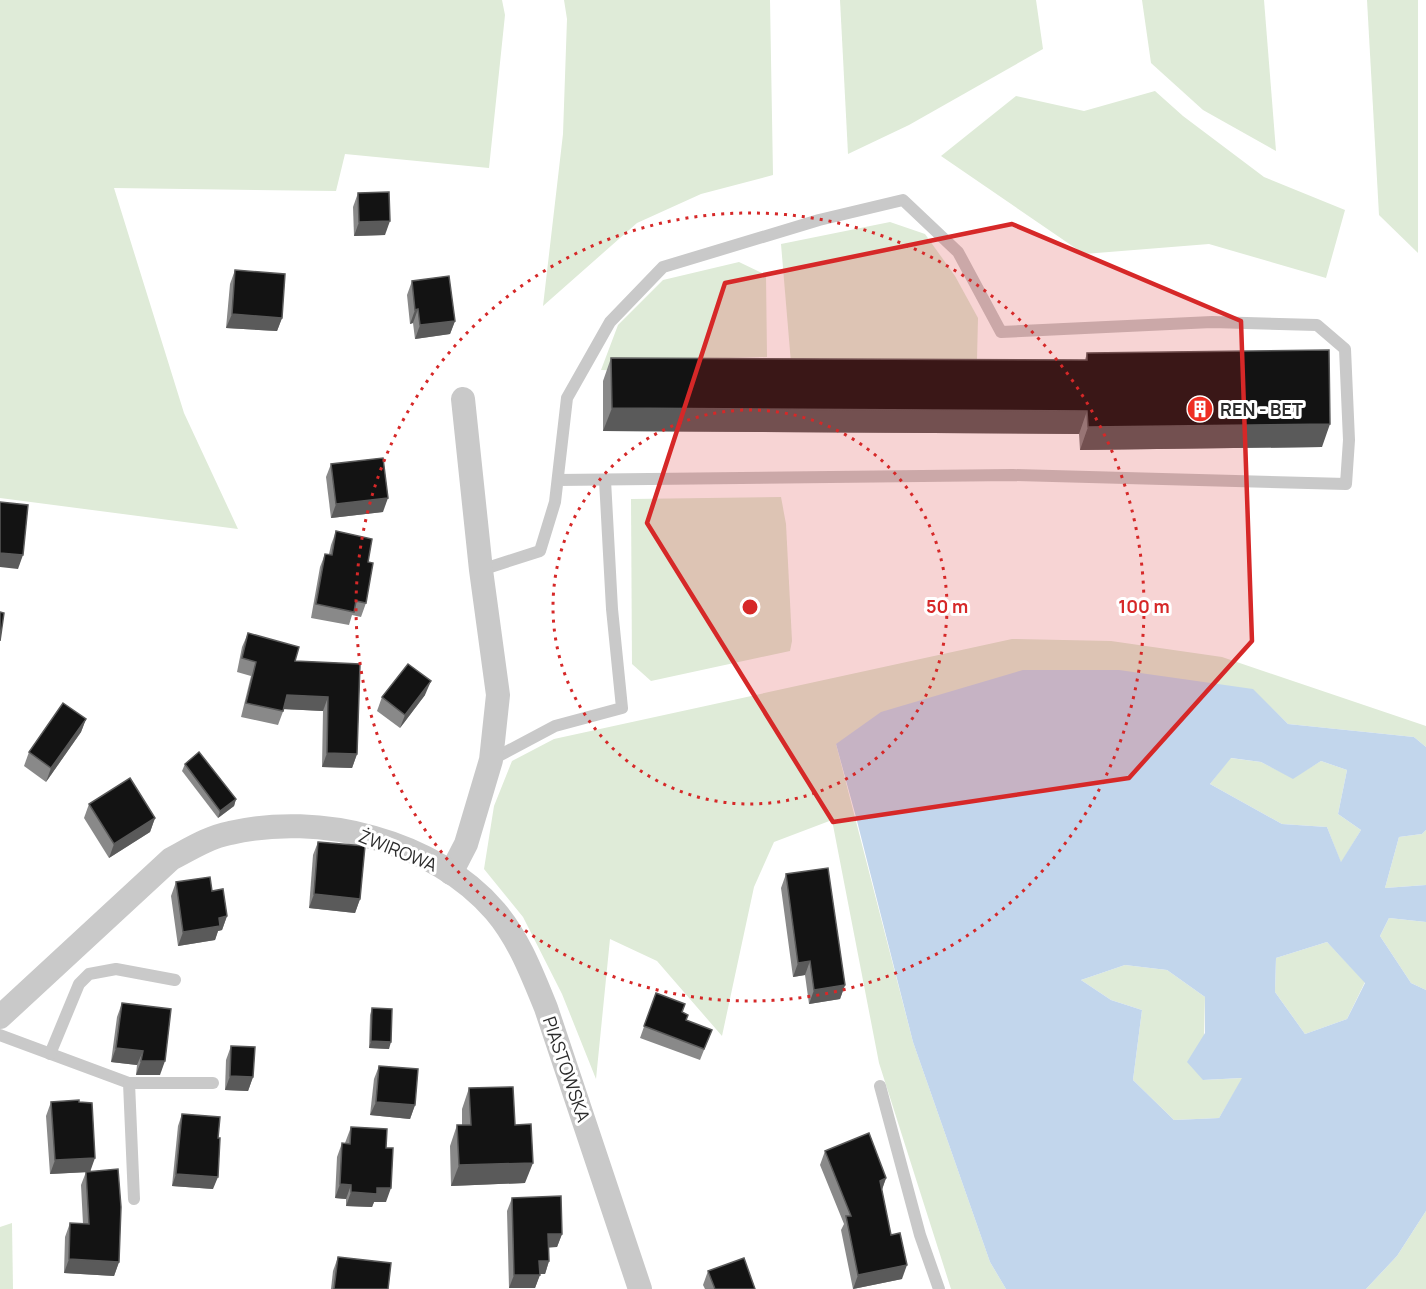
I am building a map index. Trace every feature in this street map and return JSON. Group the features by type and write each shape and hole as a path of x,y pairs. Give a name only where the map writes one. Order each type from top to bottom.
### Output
{"street":[{"name":"ŻWIROWA","path":"0,1017 171,859 200,843 228,833 260,827 292,826 354,832 387,842 451,873 466,844 491,760 498,695 481,570 463,399"},
{"name":"PIASTOWSKA","path":"451,873 494,910 510,931 529,967 546,1008 640,1289"}],"lane":[{"path":"481,570 540,551 555,502 567,398 609,322 663,267 819,220 903,200 958,252 1001,332 1212,322 1317,325 1345,350 1349,440 1346,484 1012,476 558,480"},
{"path":"491,760 555,726 622,708 612,609 605,480"},
{"path":"50,1054 79,984 89,974 116,969 175,980"},
{"path":"0,1035 129,1083 213,1083"},
{"path":"129,1083 134,1199"},
{"path":"880,1086 920,1235 939,1289"}],"highlighted area":[{"path":"1012,224 1241,321 1252,641 1129,778 833,822 647,523 725,283"}],"green space":[{"path":"0,0 502,0 505,15 489,168 345,154 336,191 114,188 184,413 238,529 0,498"},
{"path":"564,0 770,0 773,175 701,194 637,223 543,306 563,134 567,19"},
{"path":"840,0 1036,0 1043,49 909,125 848,154"},
{"path":"1142,0 1264,0 1276,151 1203,110 1151,63"},
{"path":"1367,0 1418,0 1418,253 1379,215"},
{"path":"1155,91 1183,116 1264,177 1345,210 1326,278 1209,244 1084,254 941,156 1016,96 1084,111"},
{"path":"890,222 925,234 955,276 978,318 977,359 791,363 781,244"},
{"path":"739,262 766,275 767,357 729,358 726,370 703,373 601,370 618,325 663,280"},
{"path":"781,497 786,524 792,641 790,651 651,681 632,664 631,499"},
{"path":"1012,639 1111,641 1222,657 1426,726 1426,747 1414,737 1288,724 1252,689 836,744 913,1042 990,1262 1006,1289 951,1289 879,1063 832,820 774,842 754,887 722,1036 657,961 610,939 596,1079 562,994 523,917 484,869 494,806 512,761 554,739"},
{"path":"1230,758 1261,762 1293,778 1321,761 1347,770 1338,814 1361,830 1341,863 1327,827 1282,824 1210,784"},
{"path":"1426,830 1426,885 1385,888 1399,837 1422,834"},
{"path":"1389,918 1426,922 1426,990 1411,983 1380,936"},
{"path":"1327,942 1365,982 1347,1019 1305,1034 1275,992 1276,958"},
{"path":"1125,965 1167,970 1205,997 1203,1080 1243,1078 1219,1118 1174,1120 1133,1080 1142,1010 1111,1000 1081,980"},
{"path":"1426,1211 1426,1289 1366,1289 1397,1256"},
{"path":"12,1223 13,1289 0,1289 0,1227"}],"water":[{"path":"1023,670 1119,670 1253,689 1288,724 1414,737 1426,747 1426,830 1422,834 1399,837 1385,888 1426,885 1426,922 1389,918 1380,936 1411,983 1426,990 1426,1211 1397,1256 1366,1289 1006,1289 990,1262 913,1042 836,744 881,712","holes":["1231,758 1261,762 1293,779 1321,761 1347,770 1338,814 1361,830 1341,862 1327,827 1282,824 1210,784","1327,942 1365,983 1347,1019 1305,1034 1275,992 1276,958","1125,965 1167,970 1205,997 1205,1033 1187,1062 1203,1080 1242,1078 1219,1118 1174,1120 1133,1080 1142,1010 1111,1000 1081,980"]}],"building":[{"path":"389,192 390,221 359,222 358,193"},
{"path":"235,270 285,274 282,318 232,314"},
{"path":"449,276 455,321 420,325 418,309 415,310 412,281"},
{"path":"1329,350 1330,424 1088,427 1087,411 612,408 611,358 1087,360 1087,353"},
{"path":"383,458 388,498 336,504 331,464"},
{"path":"0,502 28,505 23,555 0,553"},
{"path":"336,531 372,539 368,562 373,563 366,603 356,601 354,612 316,604 325,554 332,555"},
{"path":"0,612 4,613 0,641"},
{"path":"248,633 299,647 295,661 360,664 357,754 327,753 328,697 287,695 283,711 246,703 256,662 242,658"},
{"path":"408,664 431,681 405,715 382,697"},
{"path":"63,703 86,719 51,768 29,752"},
{"path":"199,752 236,799 220,811 185,764"},
{"path":"130,778 155,818 114,844 89,804"},
{"path":"318,842 365,846 360,899 314,894"},
{"path":"828,868 845,985 814,990 810,961 798,963 786,874"},
{"path":"210,877 212,891 223,889 227,916 219,918 220,926 183,932 176,882"},
{"path":"656,993 685,1004 682,1012 688,1015 686,1020 712,1030 704,1049 644,1026"},
{"path":"122,1003 171,1009 165,1061 141,1061 143,1051 116,1048"},
{"path":"372,1008 392,1009 391,1042 371,1041"},
{"path":"231,1046 255,1047 253,1077 230,1076"},
{"path":"379,1066 418,1069 415,1105 376,1102"},
{"path":"513,1087 515,1125 531,1124 533,1163 459,1165 457,1125 471,1125 469,1088"},
{"path":"79,1100 79,1102 92,1103 95,1158 55,1160 51,1102"},
{"path":"182,1114 220,1117 218,1177 176,1174"},
{"path":"351,1127 387,1129 386,1148 393,1148 391,1188 377,1188 377,1194 351,1192 351,1185 340,1184 342,1143 350,1144"},
{"path":"869,1133 886,1178 880,1181 891,1235 900,1233 907,1265 858,1275 846,1216 851,1216 825,1151"},
{"path":"118,1169 121,1207 119,1262 69,1259 70,1223 89,1224 86,1172"},
{"path":"561,1196 562,1234 548,1234 549,1261 539,1261 540,1275 514,1275 512,1198"},
{"path":"338,1257 391,1263 388,1289 334,1289"},
{"path":"744,1258 755,1289 715,1289 708,1271"}],"place":[{"name":"REN - BET","path":"1200,409"}]}
